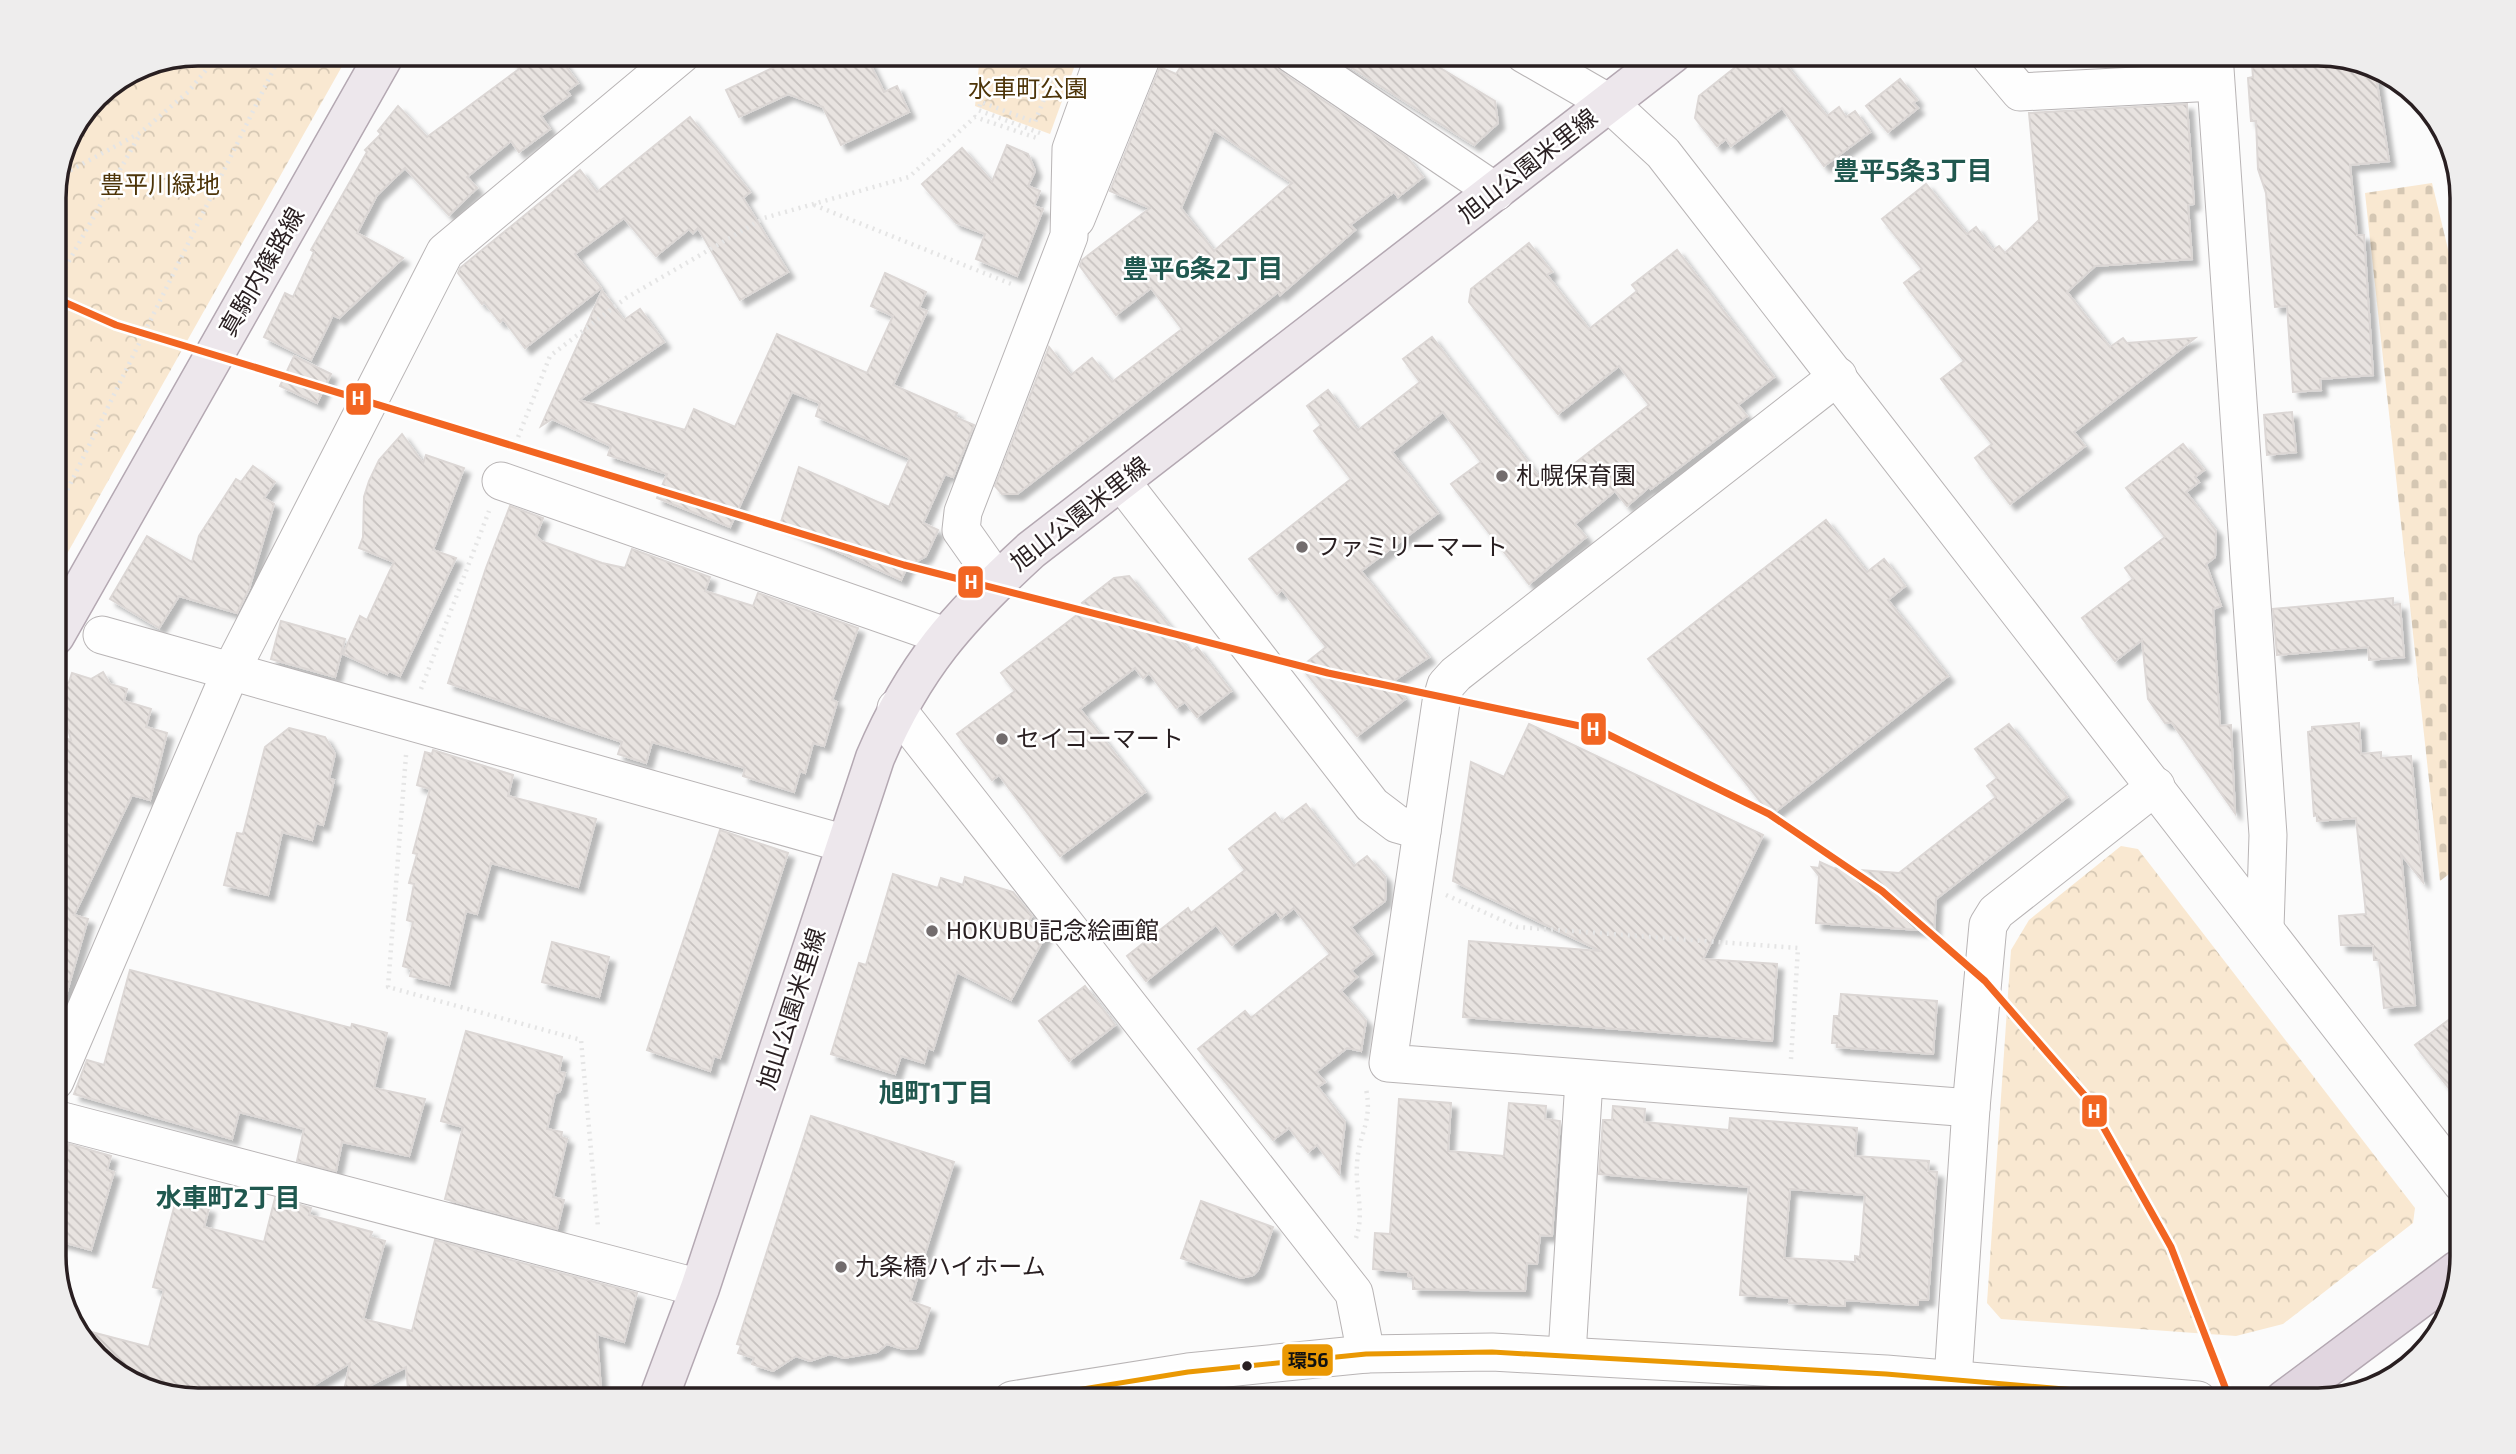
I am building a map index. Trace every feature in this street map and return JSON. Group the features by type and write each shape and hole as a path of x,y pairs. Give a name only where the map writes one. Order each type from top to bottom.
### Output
{"highway":[{"path":"2300,1388 2447,1278"}],"main road":[{"name":"旭山公園米里線","path":"662,1388 700,1288 846,844 896,708 945,636 997,581 1031,550 1656,66"},
{"name":"真駒内篠路線","path":"67,615 378,67"}],"street":[{"path":"1311,66 1496,191"},
{"path":"1545,66 1609,103 1663,153 2450,1168"},
{"path":"1998,66 2020,92 2215,68 2268,835 2265,928"},
{"path":"67,1053 230,671 445,251 667,67"},
{"path":"1069,236 1056,141 1098,67"},
{"path":"997,581 961,530 963,512 1069,236 1138,67"},
{"path":"1838,376 1456,674 1447,685 1441,702 1388,1063 1971,1108"},
{"path":"501,481 945,636"},
{"path":"1121,481 1372,805 1397,824 1422,831"},
{"path":"102,635 846,844"},
{"path":"896,708 1330,1262 1357,1300 1366,1354"},
{"path":"1953,1379 1971,1108 1987,925 1996,912 2156,786"},
{"path":"1567,1354 1584,1080"},
{"path":"67,1122 700,1288"},
{"path":"1087,1388 1188,1372 1366,1354 1567,1354 2058,1388"}],"path":[{"path":"70,171 140,133 188,92 208,67"},
{"path":"67,491 277,67"},
{"path":"1056,141 978,110 981,102 1035,122 1051,80 1057,83"},
{"path":"601,1262 582,1040 388,987 408,721 550,356 626,298 764,218 909,177 975,117 1056,141"},
{"path":"67,264 140,133"},
{"path":"813,205 1046,297"},
{"path":"1445,894 1517,927 1798,948 1790,1073"},
{"path":"1330,1262 1352,1244 1361,1217 1356,1168 1359,1146 1370,1109 1366,1085"}],"green space":[{"name":"豊平川緑地","path":"190,67 342,67 67,554 67,190 71,164 80,140 94,118 118,94 133,84 164,71"},
{"name":"水車町公園","path":"979,67 1074,67 1050,134 975,106"},
{"path":"2432,183 2449,254 2450,874 2440,881 2365,193"},
{"path":"2121,846 2138,849 2415,1208 2413,1223 2283,1324 2236,1336 2001,1319 1987,1303 2011,950 2029,920"}],"building":[{"path":"1278,66 1280,71 1407,157 1423,177 1398,197 1394,192 1350,225 1355,230 1280,295 1278,292 1017,494 1002,494 995,486 1049,347 1071,375 1092,358 1112,382 1182,329 1151,288 1116,315 1080,266 1082,260 1150,208 1110,191 1160,67 1176,74 1181,67","holes":["1214,130 1292,183 1214,251 1181,208"]},
{"path":"1350,66 1438,66 1495,101 1498,123 1474,145"},
{"path":"1737,66 1787,66 1827,116 1839,107 1846,117 1855,111 1870,132 1824,166 1782,108 1731,146 1726,139 1717,146 1695,118 1699,96"},
{"path":"2252,66 2317,66 2352,71 2377,81 2389,161 2350,165 2357,235 2364,235 2373,375 2320,379 2321,390 2293,392 2287,306 2275,307 2266,193 2258,169 2256,121 2251,121 2248,78 2253,77"},
{"path":"517,67 566,67 578,83 567,91 570,95 541,116 550,129 519,152 511,141 467,177 477,188 449,215 405,168 377,195 357,233 403,258 339,318 333,315 311,360 264,337 285,293 293,297 314,252 311,250 367,152 365,150 381,134 378,131 398,106 427,137 519,69"},
{"path":"775,67 871,67 884,92 897,86 909,112 841,145 823,107 788,94 739,117 726,90"},
{"path":"1900,79 1917,100 1913,103 1918,108 1888,132 1866,106"},
{"path":"2187,104 2194,204 2188,205 2192,259 2095,266 2067,292 2110,347 2123,338 2127,343 2195,338 2074,432 2085,446 2010,504 1975,458 1992,444 1941,379 1964,361 1904,283 1922,269 1882,219 1926,184 1967,234 1976,227 1993,250 1999,246 2005,253 2039,220 2029,113"},
{"path":"690,117 750,192 743,198 788,272 740,300 698,228 693,233 689,229 656,256 624,218 575,254 601,288 525,348 503,319 500,322 484,302 482,304 458,273 460,268 580,170 597,192"},
{"path":"1007,145 1028,154 1035,171 1028,186 1040,191 1034,206 1043,209 1017,276 976,259 985,234 956,223 922,184 962,148 992,182"},
{"path":"1529,243 1552,272 1547,275 1589,329 1637,291 1632,285 1677,250 1774,377 1738,405 1747,416 1651,489 1649,487 1627,506 1615,491 1575,524 1586,537 1529,584 1451,484 1481,462 1443,412 1392,452 1438,513 1361,571 1429,657 1392,682 1405,699 1357,736 1301,667 1326,647 1282,590 1277,594 1249,559 1351,479 1314,431 1321,425 1307,406 1328,390 1358,430 1420,382 1403,359 1432,337 1546,486 1649,405 1619,366 1558,414 1469,302 1471,289"},
{"path":"885,273 926,292 919,308 927,311 893,385 957,413 955,417 974,425 953,477 945,474 923,523 938,530 926,556 907,567 901,580 780,525 799,467 889,507 910,458 816,416 820,403 792,392 730,527 657,498 667,474 608,455 611,446 552,419 541,426 602,291 624,320 640,309 664,342 579,400 685,430 694,409 735,427 777,334 867,373 893,316 871,306"},
{"path":"294,356 331,374 317,403 280,386"},
{"path":"2292,412 2296,452 2267,455 2264,415"},
{"path":"402,434 423,463 426,455 464,468 433,550 456,558 400,676 389,671 387,674 343,654 360,616 367,620 394,562 359,548 363,537 364,497 369,481 379,460"},
{"path":"2183,444 2204,470 2195,477 2199,482 2186,492 2216,531 2215,557 2206,564 2221,606 2213,609 2220,726 2231,725 2235,813 2172,723 2165,723 2148,699 2142,640 2115,661 2082,618 2133,579 2125,568 2165,537 2126,488"},
{"path":"253,466 275,482 264,498 274,504 249,589 237,613 179,596 159,628 110,599 147,536 192,562 199,536 236,479 241,482"},
{"path":"510,506 543,518 536,536 541,541 602,563 625,568 632,549 710,577 705,591 753,606 758,593 858,628 832,700 837,702 824,746 813,743 805,773 800,771 794,792 743,776 745,768 652,742 646,763 618,754 622,742 448,683 486,568"},
{"path":"1826,520 1867,572 1884,559 1905,586 1888,600 1948,676 1771,815 1648,659"},
{"path":"1129,576 1190,652 1197,647 1231,691 1197,717 1185,702 1176,708 1149,673 1143,678 1135,668 1080,709 1145,792 1060,856 999,775 992,780 957,734 1015,691 1001,673 1086,608 1082,603 1114,578"},
{"path":"2393,598 2393,605 2400,604 2404,657 2369,660 2368,647 2277,655 2273,609"},
{"path":"281,621 345,639 335,677 271,659"},
{"path":"103,672 110,684 127,689 124,701 151,709 146,727 167,733 150,800 132,795 74,915 88,919 67,992 67,739 71,740 67,726 67,684 72,673 91,679"},
{"path":"2359,723 2361,754 2381,752 2381,758 2411,756 2423,882 2401,854 2415,1005 2384,1008 2379,960 2374,960 2373,946 2341,945 2339,916 2366,914 2356,818 2317,821 2317,815 2314,816 2308,732 2312,731 2312,727"},
{"path":"1529,724 1763,835 1703,959 1777,964 1772,1041 1463,1017 1469,941 1601,951 1453,881 1471,762 1504,777"},
{"path":"2009,724 2067,797 1936,899 1934,931 1816,923 1819,876 1812,867 1819,868 1820,862 1833,868 1899,873 1996,797 1987,786 1997,778 1975,749"},
{"path":"289,728 325,737 335,754 329,779 334,780 323,825 316,823 312,840 282,832 268,895 224,885 237,833 243,834 265,747"},
{"path":"433,750 513,775 508,796 596,819 578,887 491,863 477,914 466,911 449,985 410,976 412,969 403,966 413,922 407,920 414,884 409,883 417,854 413,853 430,789 417,785 425,752 432,754"},
{"path":"1306,804 1354,866 1367,856 1385,877 1385,901 1351,927 1372,954 1351,971 1357,977 1341,991 1366,1021 1361,1051 1347,1048 1316,1072 1325,1082 1318,1087 1345,1122 1339,1174 1317,1145 1308,1152 1289,1128 1273,1140 1198,1049 1245,1011 1251,1018 1330,954 1294,908 1281,918 1276,911 1232,945 1216,925 1146,981 1127,956 1188,908 1191,913 1245,870 1229,849 1275,813 1282,822"},
{"path":"720,830 788,853 720,1058 714,1056 710,1071 647,1050"},
{"path":"893,874 938,888 941,878 963,885 965,877 1013,892 1032,916 1029,921 1046,934 1011,1000 957,972 933,1050 928,1048 924,1063 901,1056 895,1074 831,1054 859,963 866,965"},
{"path":"552,942 609,957 599,997 542,982"},
{"path":"130,970 351,1028 352,1024 387,1033 374,1088 425,1099 409,1156 342,1142 336,1171 297,1161 304,1129 239,1112 232,1139 74,1094 87,1060 104,1065"},
{"path":"1085,986 1115,1025 1069,1061 1039,1021"},
{"path":"1841,994 1937,1001 1933,1054 1837,1047 1837,1043 1832,1043 1834,1016 1839,1016"},
{"path":"2450,1019 2450,1089 2415,1045"},
{"path":"466,1031 562,1057 559,1072 565,1073 560,1091 555,1094 547,1129 562,1132 561,1137 567,1139 553,1197 564,1200 557,1229 445,1199 463,1127 441,1121"},
{"path":"1399,1099 1451,1103 1448,1151 1504,1156 1509,1103 1546,1106 1545,1119 1560,1121 1552,1236 1540,1235 1537,1264 1527,1263 1525,1291 1413,1289 1413,1277 1408,1276 1408,1272 1373,1269 1375,1233 1390,1234"},
{"path":"1613,1106 1645,1109 1644,1122 1729,1130 1730,1118 1857,1128 1855,1156 1929,1161 1928,1171 1937,1172 1928,1300 1918,1300 1918,1305 1845,1300 1845,1306 1789,1303 1790,1298 1740,1295 1749,1187 1599,1174 1603,1120 1612,1120","holes":["1790,1189 1865,1195 1860,1257 1855,1256 1855,1262 1784,1258"]},
{"name":"九条橋ハイホーム","path":"811,1116 954,1162 910,1301 930,1308 917,1348 903,1349 887,1344 877,1352 844,1358 830,1354 810,1361 796,1356 773,1371 752,1364 754,1358 738,1353 741,1345 737,1344"},
{"path":"69,1144 111,1156 107,1170 114,1172 91,1250 67,1243"},
{"path":"275,1198 311,1208 309,1215 372,1232 370,1237 385,1241 363,1319 412,1331 435,1240 637,1293 624,1342 597,1334 601,1388 408,1388 406,1367 365,1388 345,1388 350,1363 309,1388 199,1388 164,1383 133,1370 112,1355 91,1332 149,1347 164,1290 153,1287 176,1200 209,1208 204,1227 264,1242"},
{"path":"1201,1201 1273,1227 1258,1270 1253,1275 1241,1278 1181,1258"}],"transit line":[{"name":"H","path":"67,303 116,325 904,565 1328,673 1599,730 1769,814 1882,891 1985,981 2087,1098 2171,1247 2225,1388"},
{"name":"環56","path":"1089,1388 1188,1372 1366,1354 1492,1352 1886,1374 2052,1388"}],"place":[{"name":"札幌保育園","path":"1502,476"},
{"name":"ファミリーマート","path":"1302,547"},
{"name":"セイコーマート","path":"1002,739"},
{"name":"HOKUBU記念絵画館","path":"932,931"},
{"name":"九条橋ハイホーム","path":"841,1267"}],"district":[{"name":"豊平5条3丁目","path":"1913,171"},
{"name":"豊平6条2丁目","path":"1203,269"},
{"name":"旭町1丁目","path":"936,1093"},
{"name":"水車町2丁目","path":"228,1198"}]}
